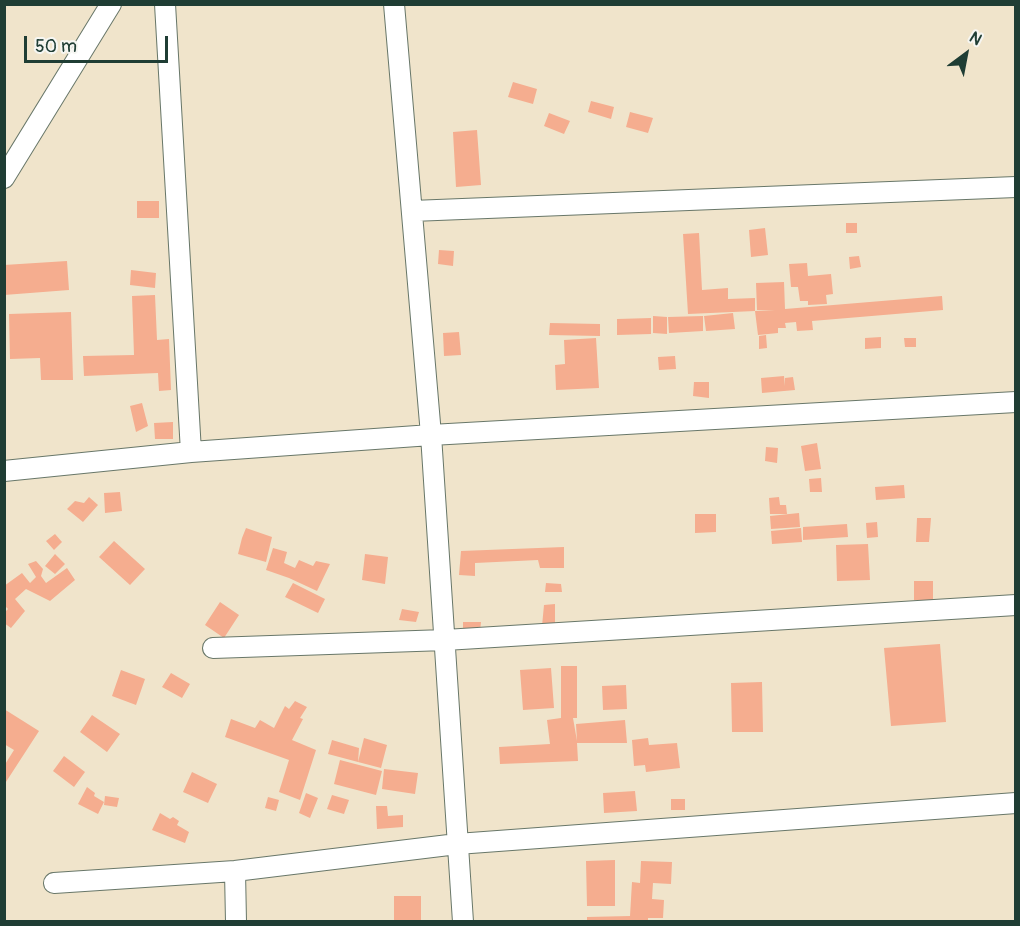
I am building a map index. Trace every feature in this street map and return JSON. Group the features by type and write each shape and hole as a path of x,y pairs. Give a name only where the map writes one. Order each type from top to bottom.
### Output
{"street":[{"path":"4,178 111,4"},
{"path":"165,4 191,452"},
{"path":"394,4 431,435 463,921"},
{"path":"412,211 1016,187"},
{"path":"4,471 191,452 431,435 1016,402"},
{"path":"213,648 445,640 1016,605"},
{"path":"54,883 235,871 458,844 1016,803"},
{"path":"235,871 236,921"}],"building":[{"path":"513,82 537,89 533,104 508,97"},
{"path":"591,101 614,107 611,119 588,112"},
{"path":"630,112 653,118 648,133 626,127"},
{"path":"549,113 570,121 564,134 544,126"},
{"path":"477,130 481,185 456,187 453,132"},
{"path":"137,201 159,201 159,218 137,218"},
{"path":"846,223 857,223 857,233 846,233"},
{"path":"765,228 768,255 751,257 749,230"},
{"path":"699,233 702,290 728,288 728,299 755,298 755,311 688,314 683,234"},
{"path":"439,250 454,251 453,266 438,264"},
{"path":"859,256 861,267 850,269 849,257"},
{"path":"67,261 69,290 4,295 4,265"},
{"path":"807,263 808,276 831,274 833,294 826,295 827,304 808,305 808,301 800,301 798,287 791,287 789,264"},
{"path":"131,270 156,273 155,288 130,285"},
{"path":"784,282 785,309 942,296 943,310 812,321 813,330 797,331 796,322 785,323 786,328 778,328 778,333 758,335 755,311 775,310 757,310 756,283"},
{"path":"155,295 157,340 169,339 171,390 159,391 158,373 84,376 83,356 134,355 132,296"},
{"path":"71,312 73,380 41,380 40,358 10,359 9,314"},
{"path":"733,313 735,329 706,331 704,316"},
{"path":"653,316 667,317 667,334 653,333"},
{"path":"703,316 703,331 669,333 668,317"},
{"path":"651,318 651,334 617,335 617,319"},
{"path":"550,323 600,324 600,336 549,335"},
{"path":"459,332 461,355 444,356 443,333"},
{"path":"766,335 767,348 759,349 759,336"},
{"path":"881,337 881,348 865,349 865,338"},
{"path":"596,338 599,388 556,390 555,365 565,364 564,340"},
{"path":"904,338 916,338 916,347 905,347"},
{"path":"675,356 676,369 659,370 658,357"},
{"path":"784,376 785,386 785,378 793,377 795,390 762,393 761,378"},
{"path":"694,382 709,382 709,398 693,396"},
{"path":"142,403 148,426 136,432 130,406"},
{"path":"173,422 173,439 155,439 154,423"},
{"path":"817,443 821,469 805,471 801,446"},
{"path":"766,447 778,448 777,463 765,461"},
{"path":"821,478 822,492 810,492 809,479"},
{"path":"904,485 905,498 876,500 875,487"},
{"path":"120,492 122,511 105,513 104,493"},
{"path":"89,497 98,505 83,522 67,509 75,501 84,503"},
{"path":"779,497 780,505 786,505 787,514 770,514 769,498"},
{"path":"799,513 800,527 771,529 770,516"},
{"path":"695,514 716,514 716,532 695,533"},
{"path":"917,518 931,518 929,542 916,542"},
{"path":"877,522 878,537 867,538 866,523"},
{"path":"847,524 848,537 803,540 803,527"},
{"path":"246,528 272,537 266,562 238,554"},
{"path":"801,528 802,542 772,544 771,531"},
{"path":"55,534 62,542 54,550 46,541"},
{"path":"114,541 145,569 130,585 99,557"},
{"path":"868,544 870,580 837,581 836,545"},
{"path":"564,547 564,568 540,568 538,560 475,563 475,576 459,575 461,551"},
{"path":"273,548 287,552 284,563 295,568 299,560 313,566 316,561 330,564 317,591 266,570"},
{"path":"55,554 65,564 55,574 45,566"},
{"path":"365,554 388,557 385,584 362,580"},
{"path":"36,561 43,569 41,576 46,583 67,568 75,580 50,601 26,589 15,599 25,611 11,628 4,623 4,613 8,609 4,605 6,592 4,586 22,573 30,583 36,577 28,564"},
{"path":"914,581 933,581 933,600 914,600"},
{"path":"293,583 325,599 318,613 285,597"},
{"path":"546,583 561,584 562,592 545,592"},
{"path":"220,602 239,615 224,638 205,625"},
{"path":"555,604 555,626 542,626 544,605"},
{"path":"402,609 419,612 416,622 399,620"},
{"path":"463,622 481,622 480,632 463,632"},
{"path":"940,644 946,722 891,726 884,648"},
{"path":"561,666 577,666 577,718 573,718 577,741 576,724 625,720 627,743 577,743 578,761 500,764 499,747 550,744 547,720 561,718"},
{"path":"551,668 554,708 523,710 520,670"},
{"path":"121,670 145,679 136,705 112,696"},
{"path":"171,673 190,684 182,698 162,687"},
{"path":"762,682 763,732 732,732 731,683"},
{"path":"626,685 627,709 603,710 602,686"},
{"path":"295,701 307,707 300,718 303,719 292,740 316,750 300,800 279,792 289,760 225,737 231,719 255,728 260,720 274,728 285,706 289,709"},
{"path":"4,709 39,731 4,785 4,766 14,750 4,744"},
{"path":"92,715 120,734 107,752 80,732"},
{"path":"364,738 387,745 381,768 358,762"},
{"path":"648,738 649,745 677,743 680,768 646,772 645,765 634,766 632,740"},
{"path":"332,740 359,748 358,762 328,754"},
{"path":"64,756 85,772 74,787 53,771"},
{"path":"340,760 382,771 376,795 334,784"},
{"path":"384,769 418,773 415,794 382,789"},
{"path":"192,772 217,784 208,803 183,792"},
{"path":"87,787 95,793 94,796 104,802 98,814 78,804"},
{"path":"635,791 637,811 604,813 603,793"},
{"path":"306,793 318,798 310,818 299,813"},
{"path":"332,795 349,800 344,814 327,809"},
{"path":"105,796 119,798 117,807 104,805"},
{"path":"268,797 279,800 276,811 265,808"},
{"path":"671,799 685,799 685,810 671,810"},
{"path":"376,806 387,806 388,816 403,815 403,827 377,829"},
{"path":"160,813 170,819 173,817 179,821 177,825 189,832 185,843 152,830"},
{"path":"615,860 615,906 587,906 586,861"},
{"path":"641,861 672,862 671,884 653,883 652,899 664,900 663,918 648,918 648,921 587,921 587,917 630,916 632,882 640,883"},
{"path":"394,896 421,896 421,921 394,921"}]}
